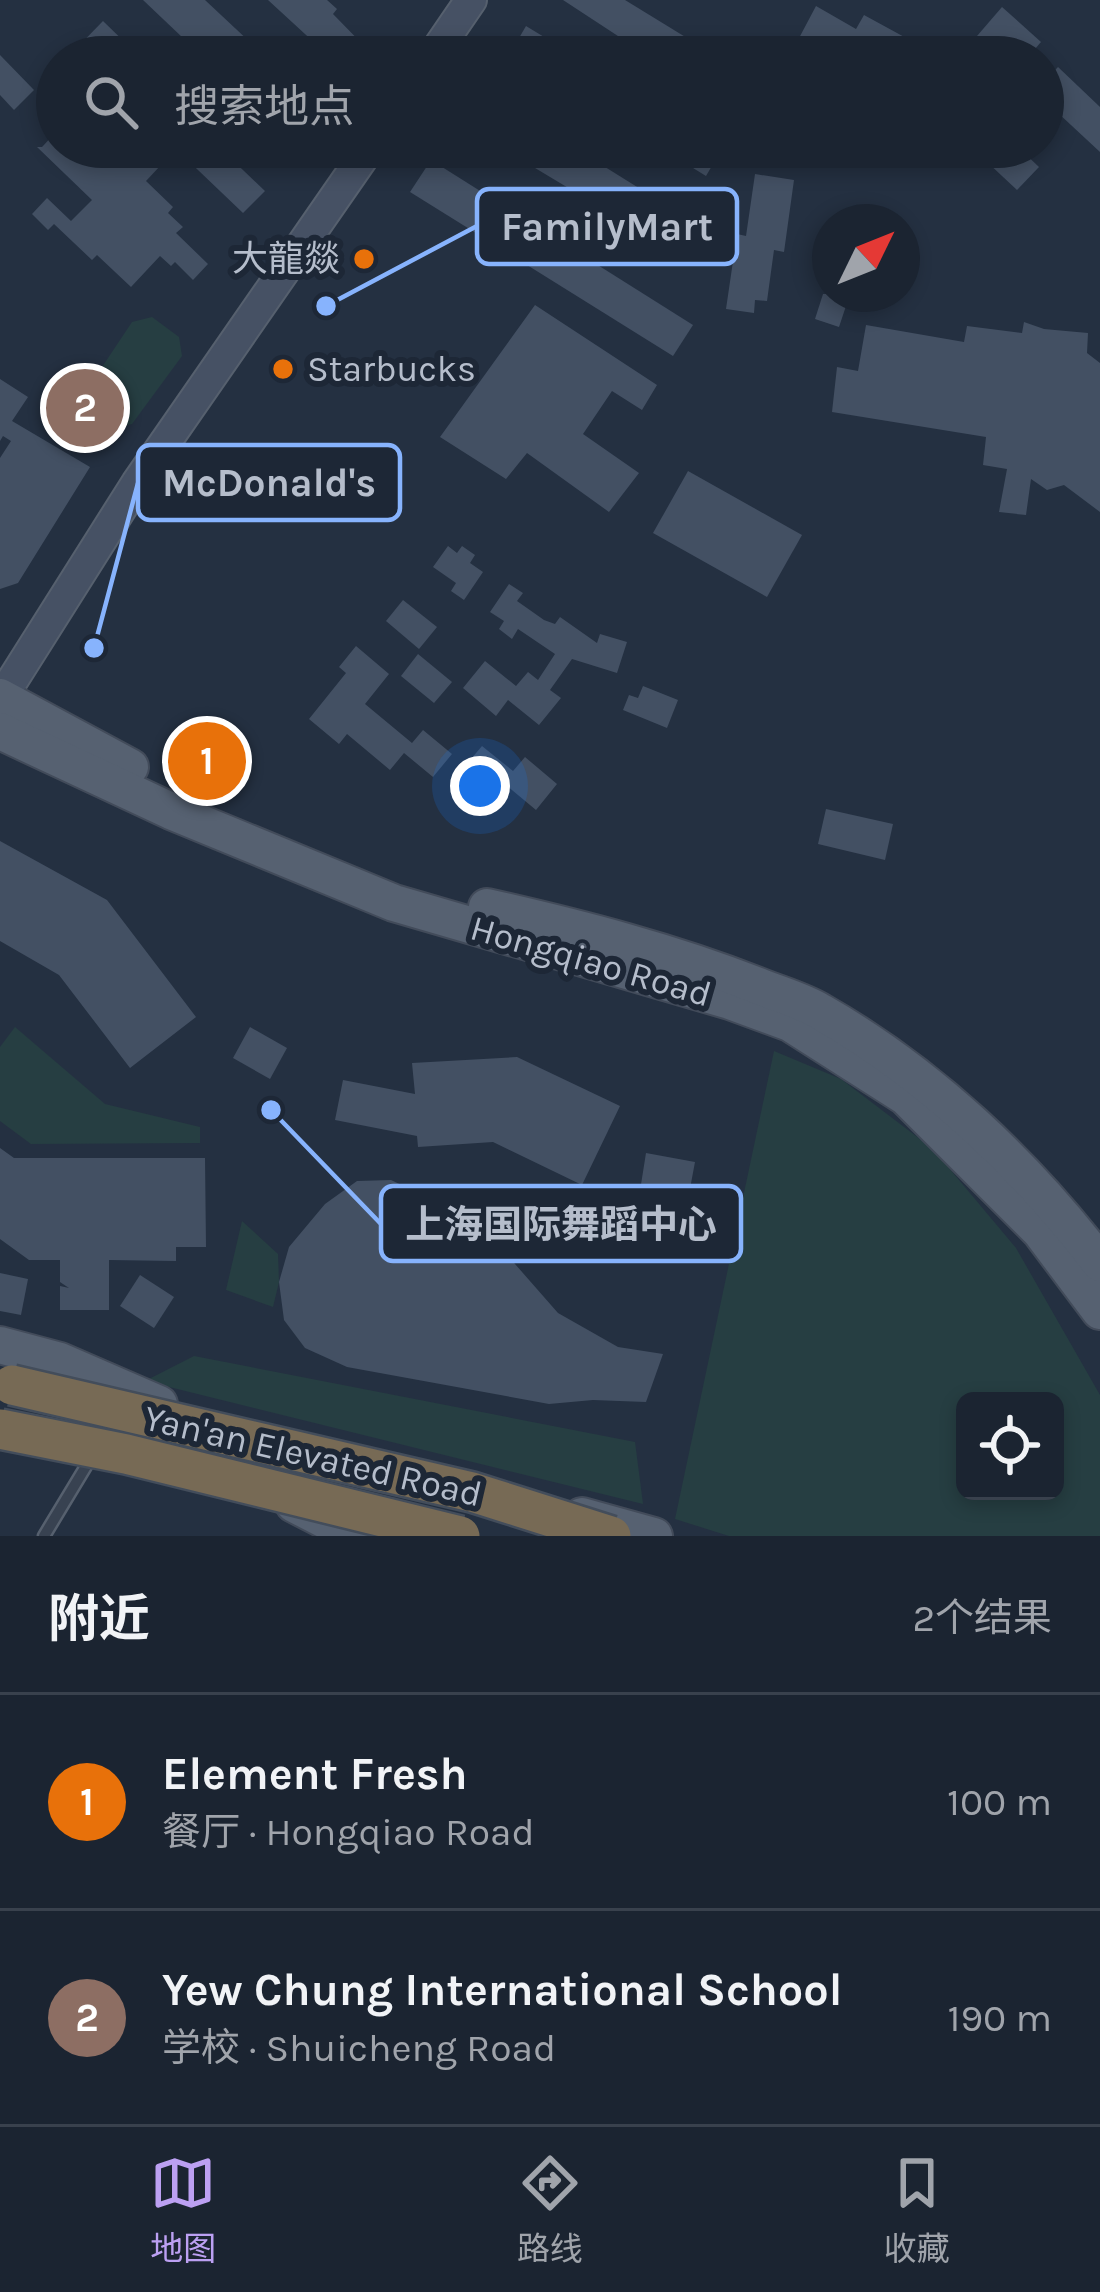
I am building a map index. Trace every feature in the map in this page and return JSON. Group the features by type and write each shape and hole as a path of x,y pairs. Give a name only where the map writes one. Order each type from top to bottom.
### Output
{"highway":[{"name":"Yan'an Elevated Road","path":"6,1375 472,1492 611,1536"},
{"name":"Yan'an Elevated Road","path":"0,1429 126,1454 460,1536"}],"main road":[{"name":"Hongqiao Road","path":"0,698 178,792 427,893 562,924 715,969 818,1010 895,1060 991,1141 1100,1264"},
{"name":"Hongqiao Road","path":"0,730 171,811 394,903 730,1001 790,1023 906,1097 1040,1231 1100,1311"},
{"path":"0,1345 60,1361 159,1404"},
{"path":"6,1375 159,1404 654,1536"},
{"path":"0,1429 446,1536 462,1482"},
{"path":"0,1442 96,1450"},
{"path":"280,1497 356,1536"}],"street":[{"path":"446,36 471,0"},
{"path":"0,698 136,483 355,168"}],"lane":[{"path":"44,1536 96,1450"}],"green space":[{"path":"152,317 179,337 182,356 132,424 113,429 92,414 84,394 132,322"},
{"path":"15,1027 105,1104 200,1127 200,1143 31,1144 0,1121 0,1047"},
{"path":"774,1051 841,1079 933,1149 1016,1248 1100,1395 1100,1536 729,1536 675,1519"},
{"path":"242,1221 278,1254 279,1282 273,1307 226,1290"},
{"path":"194,1356 635,1442 643,1504 145,1381"}],"building":[{"path":"143,0 205,0 244,36 181,36"},
{"path":"268,0 327,0 337,9 333,14 354,36 307,36"},
{"path":"563,0 625,0 684,36 618,36"},
{"path":"816,6 856,29 864,15 902,36 800,36"},
{"path":"1002,7 1034,36 977,36"},
{"path":"103,21 118,36 88,36"},
{"path":"526,26 542,36 520,36"},
{"path":"0,55 34,90 14,110 0,95"},
{"path":"1064,73 1100,107 1100,152 1064,119"},
{"path":"59,168 158,168 146,181 173,207 168,213 183,227 176,233 208,264 193,280 175,262 171,266 160,256 131,287 97,255 92,260 54,224 48,230 32,214 47,198 71,221 92,200"},
{"path":"196,168 241,168 265,191 243,213"},
{"path":"426,168 444,168 693,325 673,356 410,192"},
{"path":"535,168 607,168 703,228 685,258"},
{"path":"993,168 1038,168 1017,190"},
{"path":"755,174 794,180 784,252 774,250 767,301 755,300 754,313 726,309 737,234 746,236"},
{"path":"535,305 657,385 642,410 612,391 583,434 639,473 609,512 527,453 506,479 440,437"},
{"path":"817,312 844,312 839,327 815,319"},
{"path":"1024,322 1088,333 1087,353 1100,363 1100,512 1064,485 1047,490 1031,479 1026,515 999,512 1007,469 983,465 986,437 832,412 837,367 858,371 866,325 964,342 967,326 1022,333"},
{"path":"0,379 28,397 12,421 90,467 18,583 0,589 0,458 11,441 3,436 0,441"},
{"path":"688,471 802,535 767,597 653,533"},
{"path":"448,546 457,553 462,546 475,555 470,563 483,572 464,600 451,591 456,583 433,567"},
{"path":"509,584 523,593 517,601 544,620 555,624 560,617 597,643 600,634 627,642 617,673 572,659 550,690 561,698 539,725 508,700 496,716 463,688 485,661 516,686 528,672 538,680 555,654 518,629 512,639 499,629 504,621 490,612"},
{"path":"403,600 437,627 419,649 386,621"},
{"path":"356,646 389,674 365,704 412,743 423,730 452,754 433,777 404,753 390,770 347,734 339,744 309,719 346,673 339,667"},
{"path":"418,654 452,682 434,703 401,676"},
{"path":"643,686 678,700 667,728 623,710 629,695 638,698"},
{"path":"482,746 513,771 525,757 557,784 536,810 506,785 493,801 459,773"},
{"path":"826,809 893,824 885,860 818,844"},
{"path":"0,841 107,900 196,1017 130,1068 59,975 0,941"},
{"path":"250,1027 287,1048 270,1079 233,1058"},
{"path":"517,1057 620,1106 582,1185 493,1142 418,1147 417,1136 335,1120 343,1080 415,1094 412,1063"},
{"path":"0,1148 14,1158 205,1158 206,1247 176,1247 176,1261 109,1260 109,1310 60,1310 60,1286 69,1288 60,1282 60,1260 29,1260 0,1239"},
{"path":"646,1153 695,1162 687,1205 639,1197"},
{"path":"391,1180 433,1200 501,1248 558,1313 618,1347 663,1354 646,1402 549,1404 347,1367 305,1348 284,1320 279,1282 289,1247 325,1204 357,1181"},
{"path":"0,1273 28,1279 21,1315 0,1311"},
{"path":"140,1275 174,1297 154,1328 120,1306"}],"place":[{"name":"大龍燚","path":"364,259"},
{"name":"FamilyMart","path":"326,306"},
{"name":"Starbucks","path":"283,369"},
{"name":"Yew Chung International School","path":"85,408"},
{"name":"McDonald's","path":"94,648"},
{"name":"Element Fresh","path":"207,761"},
{"name":"上海国际舞蹈中心","path":"271,1110"}]}
